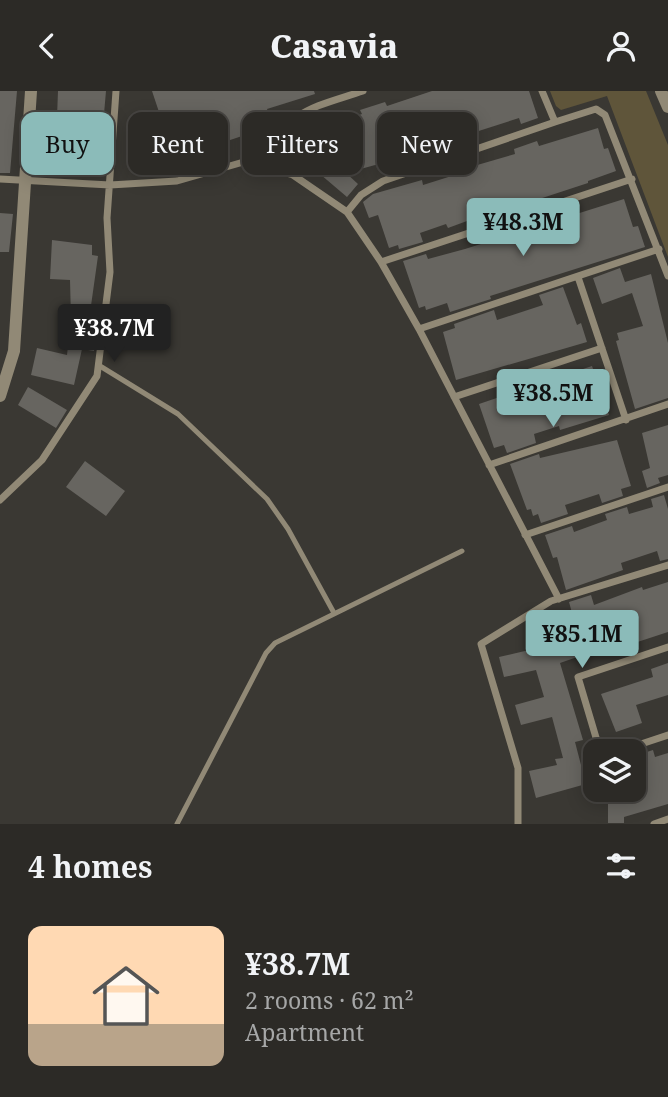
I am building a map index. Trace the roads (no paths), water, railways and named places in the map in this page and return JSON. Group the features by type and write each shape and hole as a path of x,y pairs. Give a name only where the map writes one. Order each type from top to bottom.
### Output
{"street":[{"path":"0,396 14,351 31,91"},
{"path":"0,500 42,460 92,386 100,366 110,272 107,218 116,91"},
{"path":"303,112 363,91"},
{"path":"542,91 555,122"},
{"path":"661,91 668,107"},
{"path":"347,212 361,195 383,181 596,110 605,115 668,276"},
{"path":"0,179 110,184 177,181 242,162"},
{"path":"293,175 347,212 381,262 419,329 559,599"},
{"path":"381,262 632,179"},
{"path":"419,329 659,249"},
{"path":"578,277 626,420"},
{"path":"454,397 602,348"},
{"path":"489,465 668,404"},
{"path":"524,535 668,487"},
{"path":"518,824 518,768 481,644 546,604 668,565"},
{"path":"596,739 578,677 668,647"},
{"path":"646,742 668,735"},
{"path":"654,824 668,820"}],"lane":[{"path":"100,366 178,414 267,499 288,529 334,613"},
{"path":"177,824 266,653 275,643 462,551"}]}
